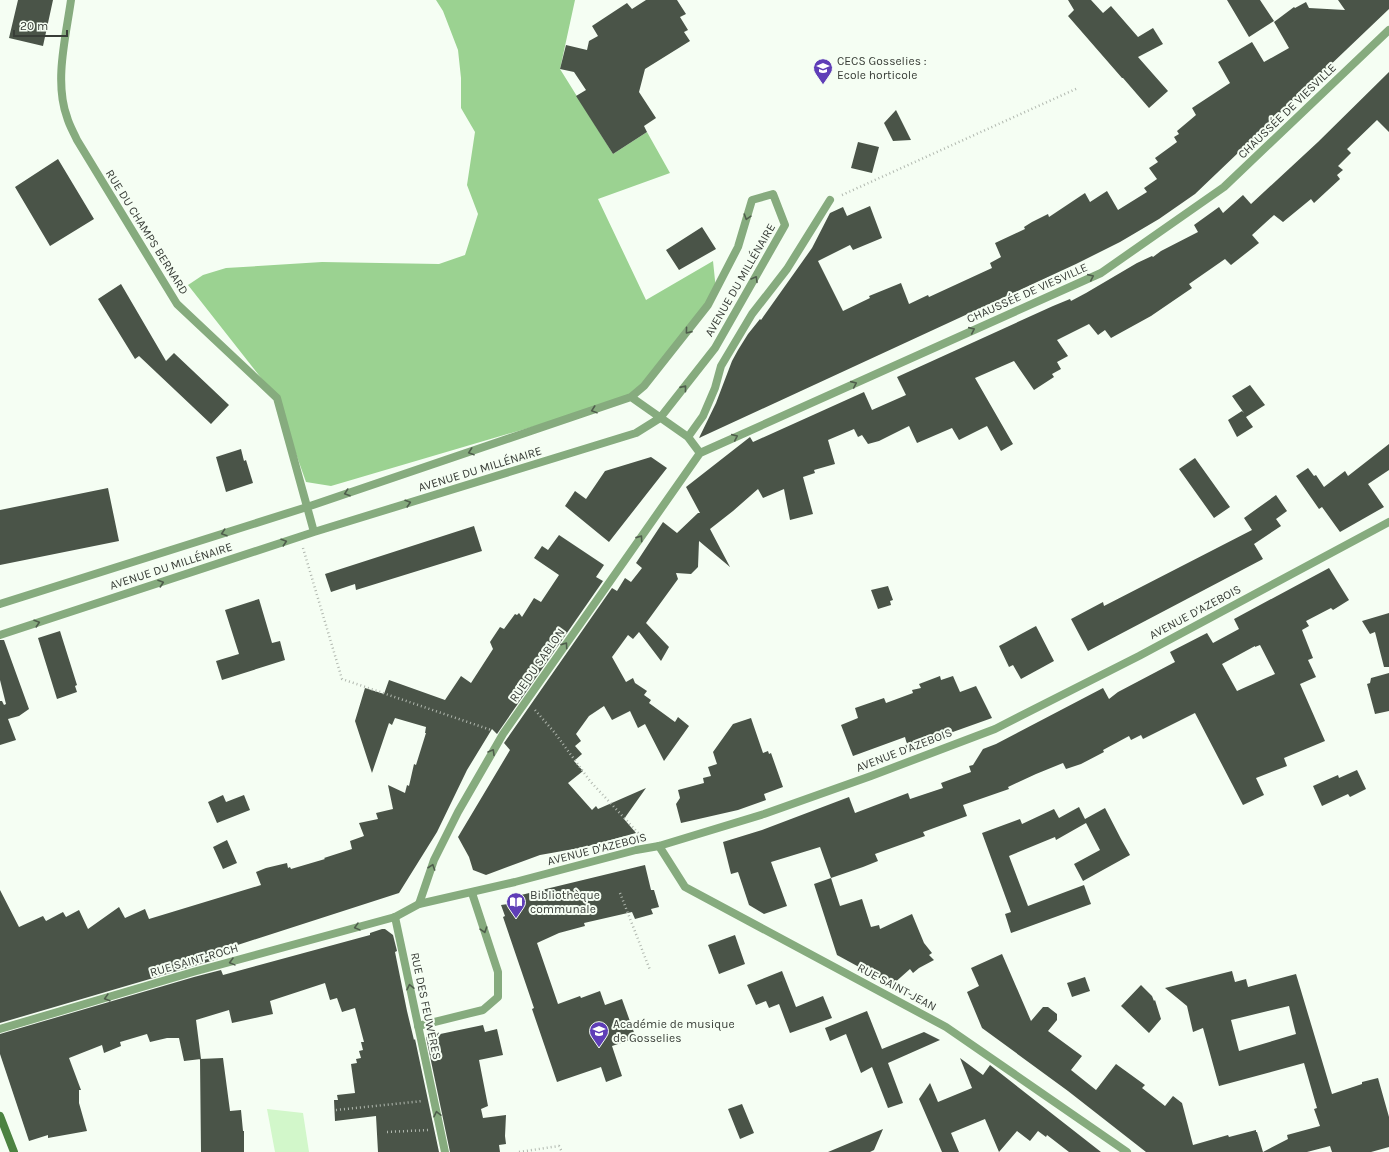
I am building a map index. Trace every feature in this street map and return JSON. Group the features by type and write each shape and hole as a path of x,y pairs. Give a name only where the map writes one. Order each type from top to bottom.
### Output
{"main road":[{"path":"0,1116 14,1152"}],"street":[{"name":"RUE DU CHAMPS BERNARD","path":"71,0 62,60 62,89 66,116 77,140 177,304 276,398 314,532"},
{"name":"CHAUSSÉE DE VIESVILLE","path":"700,453 1101,272 1224,187 1389,30"},
{"name":"AVENUE DU MILLÉNAIRE","path":"0,604 307,507 631,397 644,386 708,305 738,247 752,200 773,194 785,225 715,348 660,418 636,433 314,532 0,635"},
{"path":"688,437 704,416 722,366 752,314 787,269 830,200"},
{"path":"631,397 688,437 700,453"},
{"name":"RUE DU SABLON","path":"419,904 434,860 458,812 503,734 700,453"},
{"name":"AVENUE D'AZEBOIS","path":"395,917 419,904 472,893 655,846 764,814 871,776 995,729 1140,656 1389,522"},
{"name":"RUE SAINT-JEAN","path":"655,846 685,887 946,1027 1127,1152"},
{"path":"418,1026 483,1010 498,997 498,972 472,893"},
{"name":"RUE DES FEUWÈRES","path":"395,917 445,1152"},
{"name":"RUE SAINT-ROCH","path":"0,1029 193,972 395,917"}],"path":[{"path":"830,200 1078,88"},
{"path":"299,537 342,679 503,734"},
{"path":"528,699 590,781 655,846"},
{"path":"620,893 650,970"},
{"path":"336,1110 434,1100"},
{"path":"387,1132 440,1129"},
{"path":"519,1152 559,1146 562,1152"}],"green space":[{"path":"436,0 575,0 560,69 613,154 647,132 670,173 598,199 646,300 713,261 716,290 636,392 620,401 331,486 306,482 276,397 188,285 203,275 226,268 322,262 439,264 465,255 478,214 467,185 475,132 461,108 461,78 458,50 443,11"},
{"path":"267,1109 303,1113 309,1152 275,1152"}],"building":[{"path":"18,0 53,0 43,46 9,38"},
{"path":"646,0 677,0 686,14 680,17 688,30 684,32 690,41 645,69 639,92 656,118 644,126 647,132 613,154 576,96 586,90 574,72 560,69 566,45 587,50 589,41 598,36 592,26 627,3 632,9"},
{"path":"1068,0 1091,0 1103,13 1111,6 1138,37 1153,28 1163,44 1138,57 1168,91 1149,108 1068,16 1074,10"},
{"path":"1227,0 1260,0 1274,21 1249,37"},
{"path":"1338,0 1389,0 1389,9 1195,194 1159,219 1120,242 1076,264 699,438 716,403 732,361 738,350 748,334 760,319 761,320 812,248 830,213 843,207 847,216 870,206 882,238 853,250 850,245 818,261 843,311 870,298 869,296 901,283 909,304 928,295 929,297 992,268 990,263 1001,257 995,243 1025,229 1024,227 1048,214 1049,217 1085,193 1090,202 1107,191 1118,210 1147,192 1144,188 1157,179 1149,168 1158,162 1155,158 1177,142 1174,137 1179,134 1177,131 1196,115 1192,108 1230,83 1218,62 1252,42 1264,62 1289,48 1274,22 1294,7 1295,8 1306,2 1309,8 1345,10"},
{"path":"1389,72 1389,132 1377,120 1347,149 1351,153 1338,166 1343,170 1337,175 1340,179 1314,203 1311,199 1283,222 1274,215 1252,235 1259,243 1231,265 1225,259 1189,284 1192,288 1151,316 1111,338 1105,330 1098,335 1089,324 1057,340 1068,356 1057,362 1061,369 1052,374 1054,377 1034,390 1014,361 975,378 1013,444 1001,451 987,426 959,440 952,428 917,443 909,426 879,441 868,444 862,435 858,437 854,429 828,440 835,464 814,470 815,473 803,477 813,514 790,520 784,489 763,498 758,489 710,529 730,567 699,541 698,567 691,574 676,573 678,579 646,623 669,647 661,661 639,632 633,639 628,635 612,657 626,682 633,678 635,683 647,691 644,695 651,700 649,703 675,722 678,717 689,726 664,761 645,724 638,728 630,711 612,720 604,706 589,716 576,734 581,741 575,746 582,754 574,761 583,771 568,783 592,810 596,806 598,809 646,788 624,819 636,833 585,847 540,855 486,875 473,870 469,857 458,837 510,750 504,743 612,588 617,591 625,578 631,582 642,568 636,563 663,522 677,533 698,513 700,513 686,487 750,437 753,442 864,392 872,410 906,395 897,377 1053,306 1070,299 1071,301 1137,263 1152,256 1153,257 1161,251 1198,232 1194,225 1219,207 1223,213 1243,195 1251,204 1318,142"},
{"path":"896,110 911,140 893,141 884,123"},
{"path":"858,142 879,147 872,173 851,168"},
{"path":"58,159 94,219 50,246 15,187"},
{"path":"702,227 716,249 679,270 666,250"},
{"path":"121,284 166,361 174,353 229,405 211,424 139,356 135,359 98,299"},
{"path":"1250,385 1265,405 1246,417 1253,427 1237,437 1228,420 1242,411 1244,413 1232,396"},
{"path":"1389,444 1389,470 1368,484 1384,507 1340,532 1322,507 1319,509 1296,476 1308,468 1314,476 1316,475 1324,487 1345,471 1348,476"},
{"path":"241,449 253,483 226,492 216,457"},
{"path":"651,457 667,468 609,542 565,506 575,491 586,499 605,471"},
{"path":"1195,458 1230,507 1214,518 1179,469"},
{"path":"108,488 119,541 0,565 0,510"},
{"path":"1276,495 1287,511 1276,519 1281,526 1254,544 1263,559 1088,651 1071,619 1103,602 1104,606 1252,530 1244,518"},
{"path":"474,526 482,551 356,590 355,584 331,592 325,574"},
{"path":"559,535 604,565 596,577 603,581 497,734 492,729 467,770 437,832 399,893 216,952 218,959 0,1023 0,890 19,927 43,916 46,921 63,912 66,917 79,910 88,929 119,907 125,918 145,909 149,919 261,885 256,872 266,868 287,863 288,868 290,867 291,869 352,849 350,841 364,836 359,823 378,819 376,813 393,809 388,785 405,793 407,785 409,786 414,764 416,765 426,733 426,727 395,718 392,725 389,723 372,773 355,721 365,688 384,694 389,680 445,700 461,676 471,683 493,649 490,642 500,627 504,629 515,614 517,615 519,613 522,617 534,598 541,602 559,575 534,558 542,546 548,550"},
{"path":"1329,568 1349,600 1333,610 1331,608 1306,621 1309,626 1302,630 1313,658 1308,660 1316,677 1300,684 1325,741 1284,758 1287,766 1256,778 1264,795 1243,805 1195,713 1143,739 1141,735 1131,740 1129,736 1103,750 1104,752 1081,764 1066,769 1063,763 1008,787 1009,789 963,805 967,816 923,832 925,836 875,854 878,861 863,867 831,878 820,847 771,862 787,906 764,914 749,905 738,872 731,874 723,842 762,830 849,797 855,813 908,793 910,799 943,788 941,783 971,772 969,766 973,765 983,749 996,744 1103,688 1109,699 1118,692 1175,662 1170,652 1207,633 1213,643 1239,629 1234,619","holes":["1260,645 1275,674 1237,691 1222,664 1255,646"]},
{"path":"888,586 893,600 890,601 891,605 878,609 871,590"},
{"path":"259,599 272,643 280,641 285,660 222,680 216,661 239,654 225,610"},
{"path":"1389,613 1389,667 1384,667 1375,632 1370,634 1362,621"},
{"path":"1036,626 1054,661 1021,679 1013,665 1009,667 999,646"},
{"path":"60,631 77,685 75,686 77,692 57,699 38,638"},
{"path":"0,640 4,640 29,709 19,716 8,719 16,740 0,745 0,701 2,701 4,705 6,704 0,680"},
{"path":"1389,673 1389,711 1375,714 1367,684 1370,683 1371,678"},
{"path":"940,676 941,680 953,676 960,692 976,686 992,718 908,748 905,737 853,756 841,725 858,718 855,708 884,698 886,703 913,693 912,690 921,688 919,684"},
{"path":"751,718 763,753 768,751 769,754 771,753 783,787 764,794 766,800 738,810 681,823 676,804 680,798 678,790 704,783 703,778 711,776 708,767 717,764 713,752 733,724"},
{"path":"1357,770 1366,789 1350,797 1348,794 1322,806 1313,786 1338,775 1339,778"},
{"path":"223,795 226,802 244,795 250,810 217,823 208,802"},
{"path":"1079,807 1085,819 1105,808 1130,855 1083,881 1074,864 1100,850 1086,823 1056,840 1055,837 1009,856 1028,906 1084,885 1091,904 1011,933 1005,914 1011,912 982,833 1020,819 1022,824 1054,809 1059,818"},
{"path":"227,840 237,863 223,869 213,847"},
{"path":"645,865 651,890 654,890 659,907 651,909 653,914 635,919 632,912 584,923 585,926 559,933 537,943 558,1004 600,991 605,1005 622,999 636,1038 612,1046 622,1076 606,1082 601,1067 557,1082 532,1009 534,1008 503,917 505,916 501,905 523,902 521,895"},
{"path":"831,878 840,906 862,899 871,927 879,925 880,929 912,914 924,943 932,953 929,955 934,960 913,973 910,969 892,985 837,955 814,884"},
{"path":"385,929 393,935 407,1011 414,1040 415,1039 439,1152 378,1152 376,1116 335,1121 334,1100 338,1100 337,1095 355,1093 351,1064 357,1063 356,1059 361,1058 359,1051 363,1050 361,1042 364,1042 355,1008 342,1012 337,998 330,1000 325,983 270,1001 273,1014 232,1023 229,1010 196,1020 201,1059 184,1061 179,1038 167,1038 150,1042 147,1034 120,1042 121,1046 104,1053 102,1045 69,1058 81,1090 79,1090 79,1103 87,1131 48,1138 48,1135 29,1141 0,1054 0,1034 194,977 221,970 223,975 370,935 370,933"},
{"path":"735,935 745,964 719,974 708,945"},
{"path":"1002,954 1031,1021 1043,1007 1048,1007 1057,1014 1057,1020 1048,1031 1082,1056 1071,1070 1096,1090 1116,1064 1145,1085 1142,1088 1165,1106 1173,1096 1182,1103 1193,1145 1228,1135 1229,1137 1256,1130 1263,1152 1146,1152 1068,1091 982,1028 967,992 979,986 971,968"},
{"path":"782,971 796,1007 823,996 832,1018 790,1033 779,1004 769,1008 766,1001 756,1005 747,985"},
{"path":"1232,971 1235,982 1246,979 1248,987 1296,974 1332,1094 1362,1084 1362,1082 1378,1078 1389,1117 1389,1147 1371,1152 1332,1152 1330,1146 1307,1152 1263,1152 1288,1139 1287,1135 1320,1126 1314,1109 1317,1108 1304,1063 1219,1086 1203,1028 1193,1032 1187,1006 1165,988","holes":["1289,1006 1296,1034 1239,1051 1231,1020"]},
{"path":"1085,977 1090,991 1072,997 1067,983"},
{"path":"1141,985 1152,996 1154,1001 1155,1000 1161,1019 1149,1033 1121,1006"},
{"path":"867,1011 882,1049 924,1032 940,1040 888,1063 903,1103 888,1108 872,1067 861,1073 846,1034 830,1041 825,1028"},
{"path":"483,1025 485,1032 497,1029 503,1055 479,1060 488,1106 481,1109 483,1118 506,1115 506,1144 499,1145 500,1152 450,1152 426,1037"},
{"path":"223,1058 230,1111 241,1110 244,1131 244,1152 201,1152 200,1059"},
{"path":"960,1058 983,1075 990,1065 1101,1152 1069,1152 1047,1135 1046,1137 1038,1131 1030,1141 1017,1131 999,1152 985,1119 951,1133 959,1152 942,1152 919,1099 930,1083 938,1102 972,1088"},
{"path":"742,1104 754,1133 740,1139 728,1109"},
{"path":"883,1129 874,1150 870,1152 828,1152"}],"place":[{"name":"CECS Gosselies : Ecole horticole","path":"823,85"},
{"name":"Bibliothèque communale","path":"516,919"},
{"name":"Académie de musique de Gosselies","path":"599,1048"}]}
